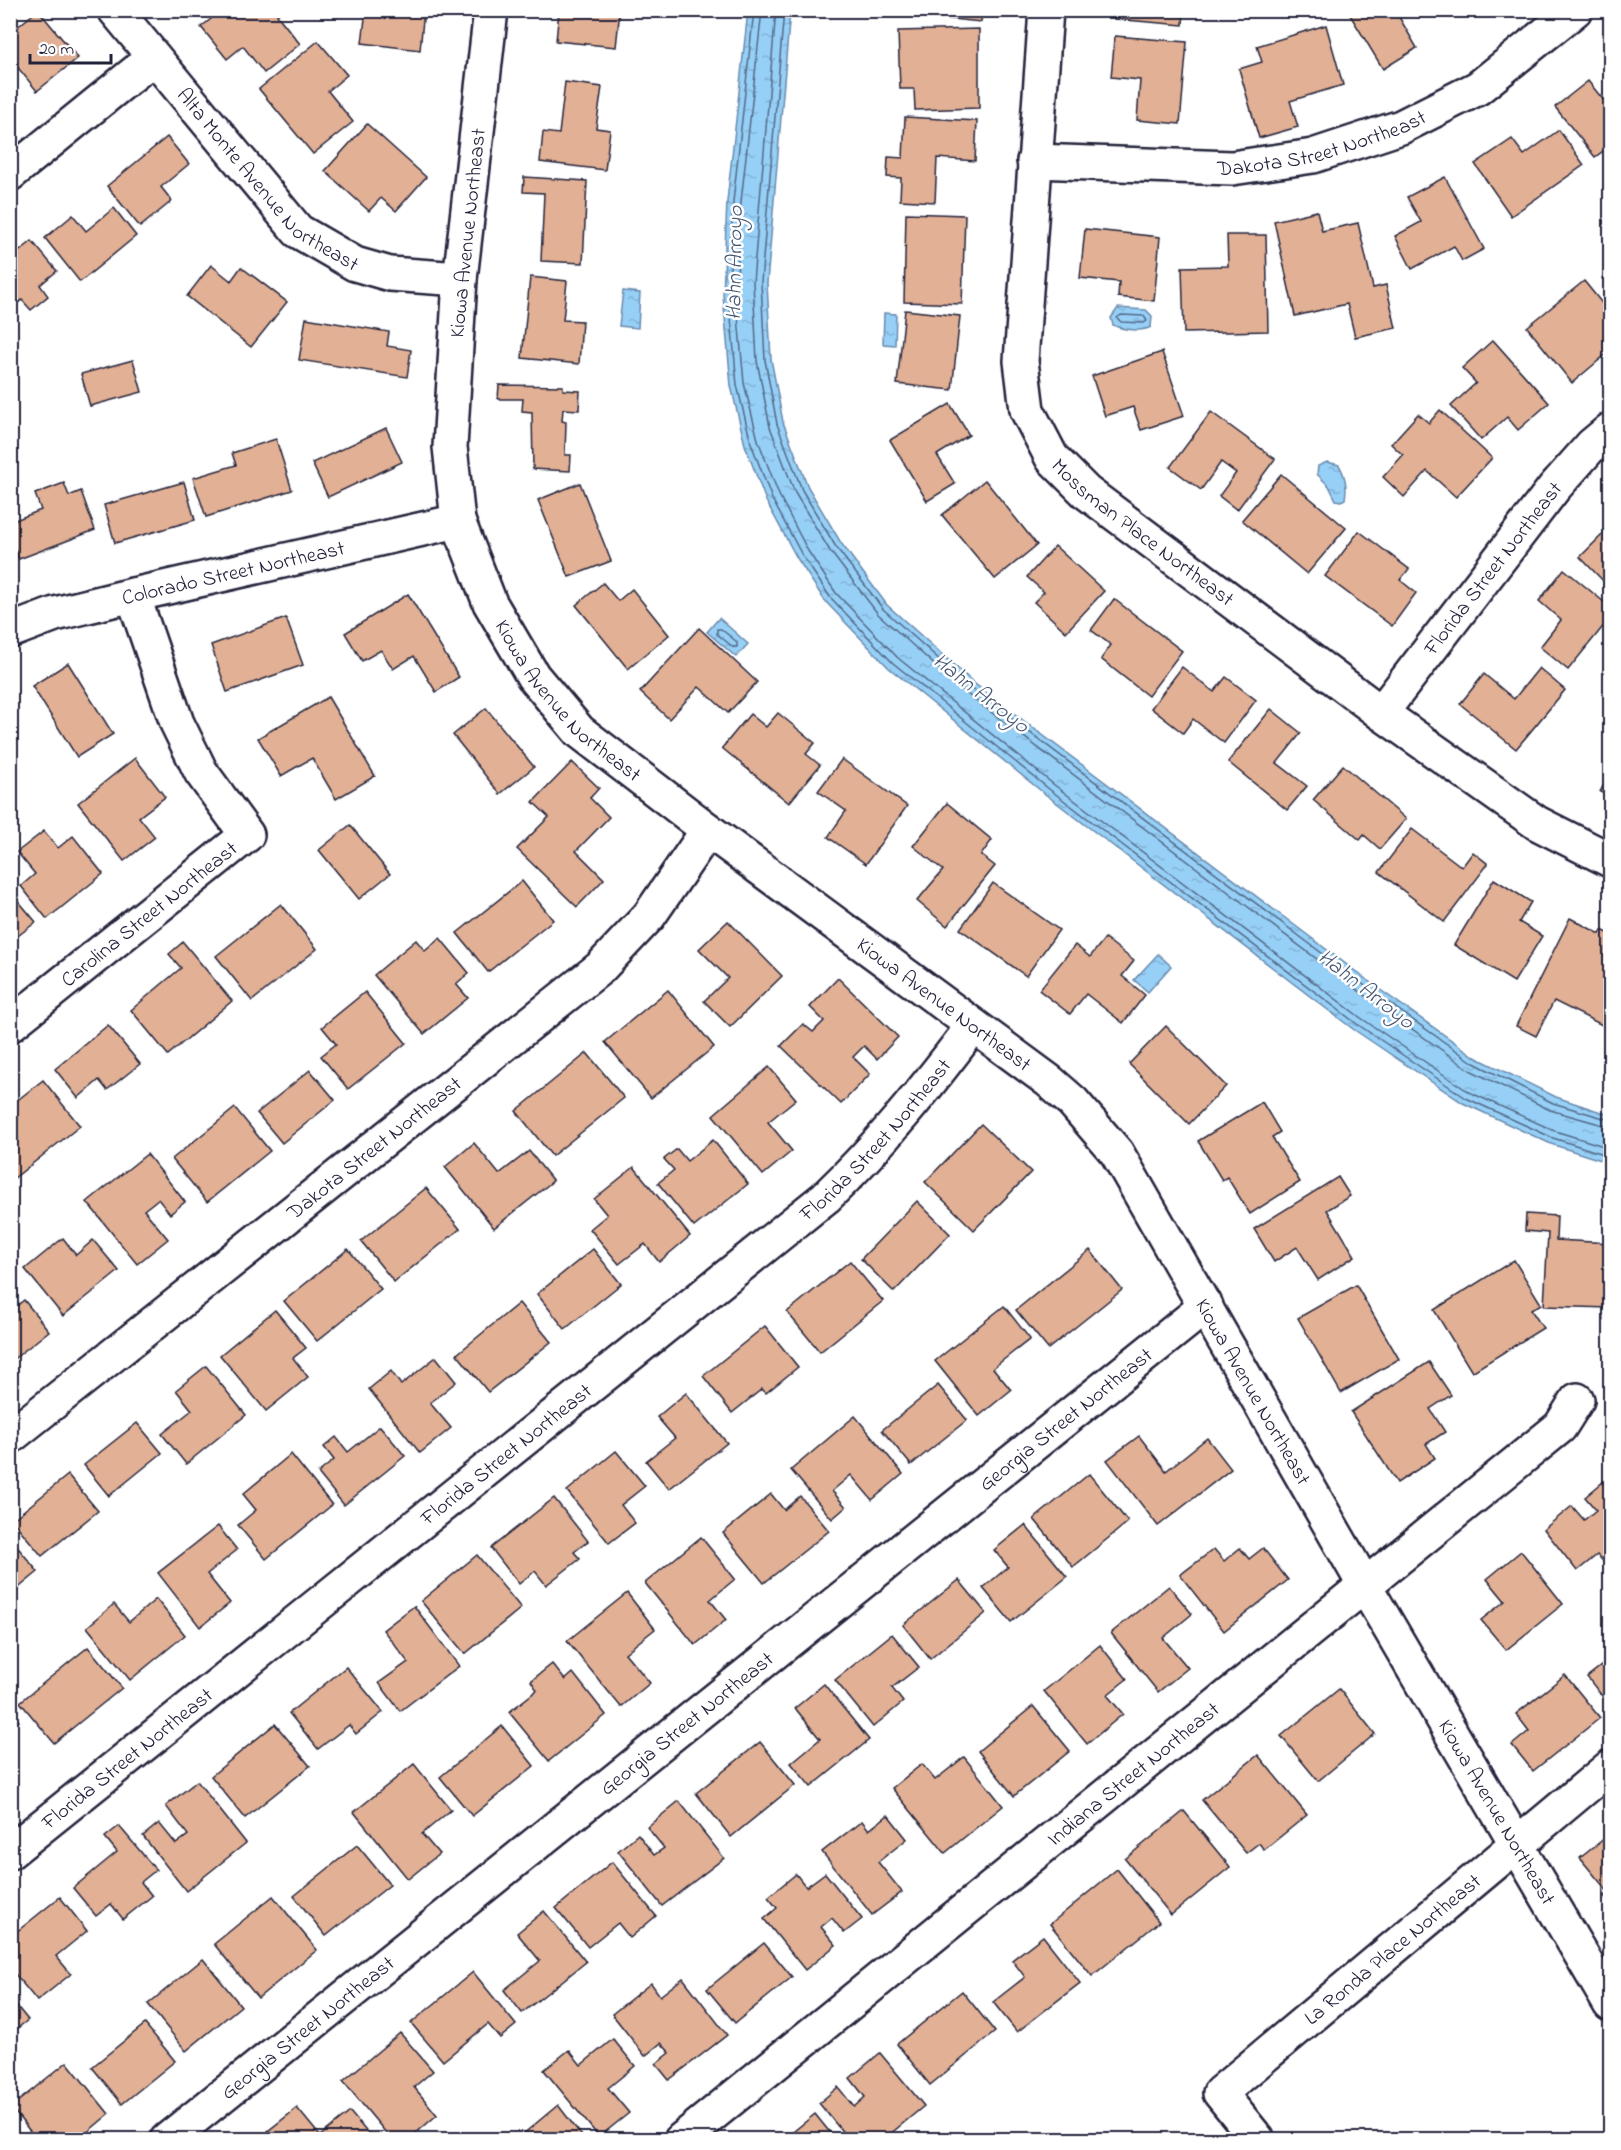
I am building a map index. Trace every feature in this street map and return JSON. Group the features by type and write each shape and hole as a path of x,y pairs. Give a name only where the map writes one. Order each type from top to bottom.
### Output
{"street":[{"name":"Alta Monte Avenue Northeast","path":"115,10 298,231 355,264 381,272 460,279"},
{"name":"Kiowa Avenue Northeast","path":"490,10 460,279 450,447 458,521 490,603 533,676 579,731 708,830 1049,1081 1074,1102 1117,1153 1365,1586 1611,2004"},
{"name":"Mossman Place Northeast","path":"1046,10 1021,361 1027,410 1052,458 1086,492 1381,713 1537,823 1611,860"},
{"name":"Dakota Street Northeast","path":"1034,161 1232,168 1313,156 1401,128 1478,88 1575,10"},
{"path":"10,174 153,58"},
{"name":"Florida Street Northeast","path":"1381,713 1554,488 1592,445 1611,430"},
{"name":"Colorado Street Northeast","path":"10,631 55,614 458,521"},
{"name":"Carolina Street Northeast","path":"10,1025 247,835 201,772 177,723 134,595"},
{"name":"Dakota Street Northeast","path":"10,1437 600,968 649,916 708,830"},
{"name":"Florida Street Northeast","path":"10,1852 826,1197 864,1160 912,1106 973,1026"},
{"name":"Georgia Street Northeast","path":"167,2139 1206,1306"},
{"name":"Indiana Street Northeast","path":"681,2139 1560,1427 1577,1400"},
{"name":"La Ronda Place Northeast","path":"1258,2139 1220,2093 1611,1767"}],"water":[{"name":"Hahn Arroyo","path":"748,11 790,11 767,283 771,359 783,422 808,487 841,543 887,605 975,684 1379,989 1477,1058 1556,1097 1610,1115 1610,1163 1551,1144 1463,1103 1353,1029 1045,794 889,668 825,601 797,558 766,501 745,445 731,386 723,295 727,201"},
{"path":"623,291 640,293 638,328 619,326"},
{"path":"1118,308 1146,310 1152,316 1151,327 1132,330 1113,325 1111,318"},
{"path":"884,313 896,314 895,345 883,344"},
{"path":"1327,462 1339,465 1343,474 1346,494 1345,499 1341,501 1336,500 1329,486 1317,474 1318,466"},
{"path":"719,618 748,644 736,657 707,632"},
{"path":"1158,954 1171,966 1148,992 1134,980"}],"building":[{"path":"38,10 78,58 37,91 10,58 10,33"},
{"path":"222,10 283,10 277,15 300,44 264,73 243,46 227,59 201,27"},
{"path":"366,10 424,10 420,50 362,43"},
{"path":"559,10 620,10 616,47 556,41"},
{"path":"921,10 982,10 981,22 921,16"},
{"path":"1115,10 1184,10 1183,25 1114,19"},
{"path":"1347,10 1409,10 1399,17 1417,48 1383,69"},
{"path":"1326,25 1343,85 1290,101 1298,127 1259,138 1239,69 1262,62 1257,46"},
{"path":"979,29 979,108 915,110 914,89 900,89 898,31"},
{"path":"1115,36 1187,42 1180,124 1137,120 1140,80 1111,77"},
{"path":"318,41 347,75 328,91 353,122 313,154 259,89"},
{"path":"1588,81 1610,108 1610,146 1595,157 1555,107"},
{"path":"565,82 602,87 596,128 610,130 605,170 540,162 543,132 559,134"},
{"path":"905,117 977,121 975,161 937,158 935,202 900,200 901,178 887,177 888,157 903,158"},
{"path":"367,124 426,177 396,211 381,198 369,211 325,171"},
{"path":"1559,130 1584,165 1511,216 1475,164 1512,139 1524,155"},
{"path":"167,137 189,164 161,187 172,201 140,227 107,186"},
{"path":"524,177 587,181 583,263 541,261 544,193 523,192"},
{"path":"1445,177 1484,249 1462,261 1454,246 1412,269 1395,236 1421,222 1407,197"},
{"path":"114,208 136,236 80,282 45,238 73,215 86,231"},
{"path":"1317,211 1322,231 1358,223 1373,288 1386,285 1396,328 1355,337 1347,304 1295,316 1274,221"},
{"path":"906,213 965,215 962,304 904,302"},
{"path":"1085,229 1160,237 1154,301 1118,297 1119,282 1080,278"},
{"path":"1227,235 1266,235 1268,331 1184,333 1182,267 1228,266"},
{"path":"32,241 57,271 40,285 48,296 31,310 22,300 10,309 10,259"},
{"path":"211,265 231,281 241,267 287,302 251,347 187,296"},
{"path":"1610,271 1610,288 1602,278"},
{"path":"530,277 567,281 563,320 582,321 579,364 522,358"},
{"path":"1584,281 1610,313 1610,351 1572,383 1527,327"},
{"path":"905,310 960,316 952,390 897,384"},
{"path":"306,318 389,332 387,346 411,350 407,377 299,360"},
{"path":"1493,340 1549,403 1518,430 1507,417 1481,440 1451,406 1476,383 1462,368"},
{"path":"1162,352 1184,416 1141,430 1133,407 1105,416 1092,376"},
{"path":"133,360 142,392 90,406 81,374"},
{"path":"499,385 563,386 563,390 580,391 579,410 563,409 562,421 566,422 565,455 571,455 570,471 533,469 532,412 522,411 523,399 498,399"},
{"path":"950,404 969,435 937,455 955,484 927,501 890,440"},
{"path":"1440,410 1492,458 1456,497 1427,471 1404,497 1383,477 1403,455 1391,444 1418,414 1429,423"},
{"path":"1211,412 1275,459 1237,510 1219,496 1236,473 1221,462 1201,490 1170,467"},
{"path":"386,428 402,462 328,497 312,463"},
{"path":"276,439 292,490 206,517 193,478 236,465 232,453"},
{"path":"1281,474 1346,528 1307,574 1242,520"},
{"path":"985,480 1037,545 995,579 942,515"},
{"path":"184,482 195,520 115,543 104,505"},
{"path":"64,483 69,496 81,491 95,530 19,559 10,536 10,522 41,510 35,494"},
{"path":"580,483 611,561 569,577 538,500"},
{"path":"1610,527 1610,588 1580,557"},
{"path":"1359,531 1409,569 1400,580 1416,593 1392,626 1325,576"},
{"path":"1055,546 1104,591 1066,632 1034,602 1044,592 1027,577"},
{"path":"1564,569 1610,607 1610,618 1568,670 1540,647 1561,620 1539,601"},
{"path":"603,583 618,601 632,589 669,635 628,669 576,605"},
{"path":"408,594 459,677 436,692 414,656 393,669 381,650 362,661 345,633"},
{"path":"1114,599 1182,651 1148,696 1101,659 1111,645 1091,630"},
{"path":"286,618 303,665 227,692 211,645"},
{"path":"699,628 757,682 728,713 699,687 669,719 640,692"},
{"path":"68,663 113,734 77,757 32,686"},
{"path":"1182,667 1214,692 1226,677 1256,700 1224,743 1193,719 1183,733 1151,708"},
{"path":"1539,668 1565,690 1516,749 1460,704 1484,674 1514,699"},
{"path":"328,697 375,776 336,799 312,758 281,776 258,738"},
{"path":"486,708 534,767 500,794 453,735"},
{"path":"1271,709 1301,733 1277,763 1307,786 1287,810 1228,762"},
{"path":"778,713 815,743 806,754 820,765 789,803 722,748 750,714 766,727"},
{"path":"135,758 165,797 139,817 155,837 124,861 78,803"},
{"path":"842,759 907,806 866,864 828,837 846,811 818,791"},
{"path":"572,762 599,788 590,798 609,817 576,851 604,879 577,907 517,849 549,817 533,802"},
{"path":"1343,765 1406,819 1380,849 1364,835 1360,840 1313,800"},
{"path":"1610,773 1610,797 1600,792"},
{"path":"947,803 992,840 981,855 995,866 947,926 917,901 943,870 913,846"},
{"path":"350,825 390,874 359,899 319,850"},
{"path":"1412,829 1462,867 1473,852 1488,864 1444,922 1379,872"},
{"path":"44,831 58,848 73,836 103,874 47,919 21,886 35,874 17,852"},
{"path":"1494,879 1531,902 1519,922 1542,936 1514,982 1454,945"},
{"path":"522,881 553,920 488,972 457,933"},
{"path":"993,883 1059,930 1026,976 960,929"},
{"path":"10,891 36,922 10,942"},
{"path":"281,904 317,949 252,1001 216,956"},
{"path":"1570,918 1600,934 1602,930 1610,934 1610,1017 1606,1027 1554,1001 1536,1036 1516,1026"},
{"path":"728,921 782,976 730,1027 704,1001 728,978 699,949"},
{"path":"440,938 469,973 456,984 468,998 424,1034 374,975 416,940 425,951"},
{"path":"1105,938 1134,961 1122,976 1145,995 1123,1023 1086,994 1070,1014 1039,990 1075,945 1090,957"},
{"path":"183,942 232,1001 168,1055 131,1010 181,968 169,954"},
{"path":"838,978 898,1037 877,1059 864,1046 853,1057 870,1074 841,1104 781,1046 803,1024 813,1032 824,1021 810,1007"},
{"path":"668,990 714,1047 651,1098 605,1042"},
{"path":"365,992 406,1043 348,1089 321,1056 336,1044 322,1027"},
{"path":"108,1025 140,1064 107,1090 99,1080 78,1098 55,1069"},
{"path":"1166,1026 1226,1086 1189,1124 1129,1064"},
{"path":"587,1053 624,1098 552,1156 516,1111"},
{"path":"769,1067 796,1099 768,1122 792,1151 763,1175 713,1115"},
{"path":"310,1070 335,1100 282,1143 257,1113"},
{"path":"43,1080 80,1126 13,1179 10,1176 10,1106"},
{"path":"1262,1102 1280,1132 1272,1137 1300,1182 1250,1214 1227,1177 1222,1180 1198,1141"},
{"path":"235,1108 270,1151 207,1202 172,1159"},
{"path":"981,1124 1031,1172 974,1230 925,1182"},
{"path":"713,1140 748,1184 694,1227 658,1183 674,1170 664,1159 677,1149 687,1161"},
{"path":"474,1143 499,1174 529,1151 553,1181 494,1228 445,1167"},
{"path":"147,1154 185,1202 170,1214 158,1199 144,1210 168,1239 137,1264 87,1202"},
{"path":"634,1167 690,1236 659,1262 645,1244 619,1264 590,1229 607,1215 594,1199"},
{"path":"1338,1177 1350,1196 1327,1210 1355,1256 1318,1280 1297,1247 1274,1262 1254,1229"},
{"path":"426,1188 460,1229 394,1282 361,1241"},
{"path":"917,1201 950,1234 894,1292 861,1259"},
{"path":"1526,1214 1557,1216 1556,1240 1610,1243 1610,1308 1544,1306 1548,1233 1525,1231"},
{"path":"63,1238 76,1255 93,1240 119,1271 63,1316 25,1269"},
{"path":"348,1249 381,1289 317,1341 284,1301"},
{"path":"593,1249 621,1284 565,1329 537,1294"},
{"path":"1090,1250 1122,1290 1048,1349 1016,1310"},
{"path":"1514,1260 1541,1304 1531,1310 1543,1328 1472,1372 1434,1310"},
{"path":"850,1261 883,1301 820,1352 787,1312"},
{"path":"1356,1285 1399,1359 1341,1393 1298,1318"},
{"path":"24,1300 49,1331 10,1362 10,1311"},
{"path":"519,1303 551,1342 488,1392 457,1354"},
{"path":"1004,1306 1030,1339 993,1368 1011,1390 979,1416 935,1361"},
{"path":"275,1310 306,1348 293,1358 308,1377 266,1411 220,1355"},
{"path":"765,1326 798,1367 766,1393 762,1389 732,1413 703,1376"},
{"path":"436,1357 456,1382 430,1403 451,1428 420,1453 369,1389 391,1371 401,1385"},
{"path":"1429,1362 1451,1395 1430,1409 1445,1432 1426,1444 1435,1458 1397,1483 1351,1412"},
{"path":"206,1366 246,1415 186,1464 162,1434 192,1410 176,1390"},
{"path":"938,1385 967,1420 911,1465 882,1430"},
{"path":"686,1393 727,1443 669,1489 646,1461 675,1438 657,1417"},
{"path":"855,1416 903,1474 872,1500 851,1475 832,1491 846,1507 832,1519 791,1470"},
{"path":"137,1423 162,1453 109,1496 84,1465"},
{"path":"380,1426 405,1456 344,1505 318,1473 334,1460 324,1447 336,1437 348,1452"},
{"path":"1139,1436 1166,1471 1207,1438 1231,1469 1158,1526 1107,1460"},
{"path":"616,1451 645,1486 621,1505 635,1523 609,1543 567,1491"},
{"path":"291,1454 332,1505 266,1559 238,1525 256,1510 243,1494"},
{"path":"1089,1474 1128,1522 1073,1567 1034,1519"},
{"path":"68,1475 98,1511 42,1556 12,1520"},
{"path":"1610,1476 1610,1568 1597,1555 1577,1571 1544,1529 1572,1506 1584,1520 1596,1510 1585,1497"},
{"path":"771,1494 784,1510 800,1496 829,1531 764,1583 723,1533"},
{"path":"554,1498 588,1541 574,1552 580,1559 546,1585 535,1571 519,1584 491,1548"},
{"path":"1025,1525 1067,1577 1011,1622 983,1588 1008,1567 994,1550"},
{"path":"218,1526 237,1550 207,1574 230,1603 200,1627 158,1573"},
{"path":"701,1537 735,1579 710,1600 726,1620 695,1645 645,1583"},
{"path":"10,1538 38,1572 10,1595"},
{"path":"1240,1548 1249,1559 1263,1548 1288,1580 1224,1631 1180,1575 1214,1549 1224,1561"},
{"path":"1521,1551 1563,1604 1506,1650 1481,1620 1505,1601 1487,1579"},
{"path":"477,1555 521,1608 465,1654 421,1601"},
{"path":"959,1580 986,1613 930,1659 903,1625"},
{"path":"1169,1586 1192,1614 1163,1638 1188,1668 1158,1692 1111,1633"},
{"path":"627,1593 655,1629 625,1653 650,1683 621,1707 567,1641"},
{"path":"156,1599 185,1635 130,1680 87,1627 114,1604 129,1622"},
{"path":"414,1606 459,1666 400,1711 379,1683 408,1662 383,1630"},
{"path":"892,1634 919,1667 892,1688 903,1702 873,1727 835,1680"},
{"path":"1100,1645 1127,1679 1107,1695 1123,1714 1087,1744 1044,1691"},
{"path":"88,1647 122,1688 54,1743 20,1702"},
{"path":"1610,1659 1610,1706 1587,1677"},
{"path":"552,1664 565,1680 573,1673 606,1715 549,1761 509,1712 537,1690 531,1681"},
{"path":"346,1667 383,1712 356,1734 349,1725 318,1749 289,1713"},
{"path":"1565,1675 1600,1718 1533,1771 1512,1745 1529,1731 1516,1714"},
{"path":"824,1684 869,1740 811,1787 791,1763 820,1739 795,1708"},
{"path":"1339,1689 1375,1734 1318,1781 1281,1736"},
{"path":"1033,1706 1070,1751 1014,1796 978,1751"},
{"path":"10,1710 19,1721 10,1727"},
{"path":"275,1724 310,1766 245,1818 211,1776"},
{"path":"502,1726 534,1766 472,1816 440,1777"},
{"path":"760,1742 795,1785 731,1837 696,1793"},
{"path":"1258,1755 1307,1815 1264,1850 1259,1843 1246,1853 1202,1800"},
{"path":"964,1757 1003,1806 945,1853 892,1788 922,1764 935,1780"},
{"path":"414,1764 451,1810 422,1834 439,1854 408,1879 354,1812"},
{"path":"197,1781 246,1843 186,1891 143,1836 159,1823 176,1844 188,1835 166,1806"},
{"path":"679,1801 724,1858 662,1906 618,1851 638,1834 654,1855 664,1848 647,1827"},
{"path":"1184,1811 1230,1867 1171,1915 1125,1859"},
{"path":"888,1815 907,1839 878,1862 902,1892 872,1915 822,1852 862,1821 869,1830"},
{"path":"119,1826 156,1870 141,1882 152,1896 123,1919 111,1904 96,1916 73,1888 117,1852 105,1837"},
{"path":"1610,1834 1610,1904 1604,1896 1609,1893 1580,1858"},
{"path":"357,1845 390,1885 326,1936 294,1896"},
{"path":"612,1862 656,1916 630,1938 618,1923 588,1947 556,1908"},
{"path":"1117,1869 1159,1922 1092,1976 1050,1924"},
{"path":"825,1873 862,1919 844,1933 832,1918 821,1927 836,1945 805,1970 764,1919 777,1908 768,1897 796,1874 806,1887"},
{"path":"273,1896 317,1950 258,1998 214,1944"},
{"path":"60,1897 87,1931 56,1956 71,1974 37,2001 10,1968 10,1937"},
{"path":"544,1911 586,1962 522,2013 504,1990 540,1961 517,1933"},
{"path":"1043,1936 1080,1983 1017,2032 993,2002 1025,1977 1012,1960"},
{"path":"764,1943 792,1977 735,2023 707,1989"},
{"path":"203,1959 241,2006 186,2051 148,2004"},
{"path":"473,1972 516,2025 500,2038 488,2024 443,2061 411,2023"},
{"path":"683,1978 727,2035 669,2080 656,2064 670,2053 661,2043 645,2056 612,2014 651,1983 660,1996"},
{"path":"962,1991 995,2032 930,2085 897,2044"},
{"path":"10,1998 28,2020 10,2034"},
{"path":"145,2024 175,2061 122,2104 92,2067"},
{"path":"400,2033 433,2071 414,2087 437,2115 408,2140 392,2140 343,2081"},
{"path":"613,2039 635,2066 608,2088 629,2113 599,2137 544,2070 569,2050 581,2065"},
{"path":"880,2053 924,2106 883,2140 849,2140 819,2103 838,2087 854,2107 865,2097 850,2078"},
{"path":"67,2062 109,2114 78,2140 37,2140 11,2107"},
{"path":"558,2105 585,2140 516,2140"},
{"path":"297,2108 320,2136 350,2112 370,2136 366,2140 275,2140 268,2131"},
{"path":"815,2114 836,2140 783,2140"}]}
